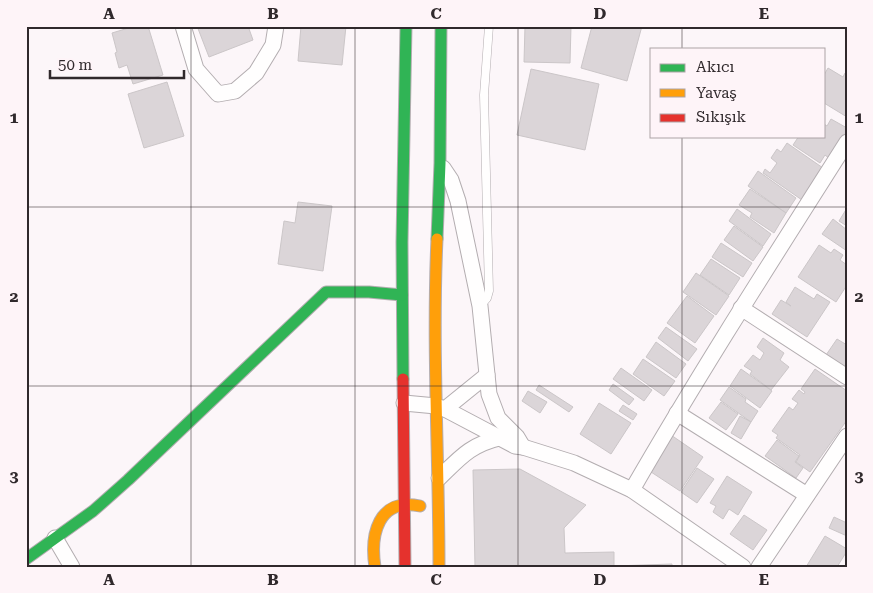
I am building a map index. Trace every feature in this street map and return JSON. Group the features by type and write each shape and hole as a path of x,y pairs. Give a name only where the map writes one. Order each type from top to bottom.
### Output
{"main road":[{"path":"405,567 402,242 406,26"},
{"path":"439,567 440,407 436,252 440,163 440,26"},
{"path":"26,559 93,511 128,480 326,292 402,294"},
{"path":"375,567 372,547 373,535 377,525 389,511 405,504 439,508"}],"street":[{"path":"183,26 196,69 218,94 235,91 256,73 273,45 276,26"},
{"path":"632,490 741,308 847,142"},
{"path":"440,163 451,180 458,201 480,306 489,394 495,412 517,437 523,447"},
{"path":"741,308 847,377"},
{"path":"440,407 486,375"},
{"path":"404,403 440,407 515,446 574,463 632,490 743,567"},
{"path":"677,413 807,495"},
{"path":"759,567 847,436"},
{"path":"439,478 478,444 499,438"},
{"path":"55,538 72,567"}],"lane":[{"path":"480,306 489,291 484,95 489,26"}],"building":[{"path":"135,26 148,26 163,75 133,84 127,65 119,68 112,33"},
{"path":"197,26 248,26 253,40 209,57"},
{"path":"301,26 346,26 342,65 298,61"},
{"path":"525,26 571,26 570,63 524,62"},
{"path":"592,26 642,26 627,81 581,68"},
{"path":"828,68 843,77 845,73 847,74 847,117 826,104 826,72"},
{"path":"531,69 599,84 585,150 517,135"},
{"path":"167,82 184,136 144,148 128,94"},
{"path":"831,119 847,128 847,132 830,159 825,155 820,163 793,145 798,138 826,138 827,126"},
{"path":"787,143 823,168 802,200 763,173 765,169 770,173 777,163 771,158 777,149 781,152"},
{"path":"758,171 796,198 786,213 748,186"},
{"path":"750,189 786,213 774,233 750,217 752,213 739,205"},
{"path":"298,202 332,206 323,271 278,264 284,221 295,223"},
{"path":"847,208 847,226 839,221"},
{"path":"737,209 771,234 763,246 729,221"},
{"path":"833,219 847,230 847,251 822,234"},
{"path":"734,226 763,247 753,261 724,240"},
{"path":"721,243 752,263 743,277 712,257"},
{"path":"819,245 831,253 834,249 843,255 840,260 847,265 847,285 836,302 798,277"},
{"path":"711,259 740,278 729,295 700,275"},
{"path":"696,273 729,296 716,315 683,292"},
{"path":"795,287 814,299 817,294 830,302 807,337 772,314 781,300 791,306 786,302"},
{"path":"687,296 714,316 695,343 667,323"},
{"path":"666,327 697,349 688,361 658,338"},
{"path":"763,338 784,353 780,360 789,367 771,390 750,374 752,371 744,366 753,355 760,360 764,353 757,347"},
{"path":"837,339 847,345 846,368 826,355"},
{"path":"656,342 686,364 676,378 646,357"},
{"path":"643,359 675,381 664,396 633,374"},
{"path":"621,368 652,390 644,401 613,379"},
{"path":"741,369 772,391 760,408 730,386"},
{"path":"815,369 847,391 847,420 810,472 796,462 800,455 776,438 778,435 772,431 789,407 793,410 798,403 792,399 799,390 804,394 805,392 801,389"},
{"path":"613,384 634,399 629,405 609,390"},
{"path":"539,385 573,407 569,412 536,390"},
{"path":"729,387 746,399 745,402 758,411 751,422 720,400"},
{"path":"528,391 547,402 540,413 522,401"},
{"path":"721,402 738,414 726,430 709,418"},
{"path":"599,403 631,423 611,454 580,434"},
{"path":"623,405 637,414 633,420 619,411"},
{"path":"740,416 751,422 741,439 731,433"},
{"path":"671,435 703,457 680,491 648,470"},
{"path":"777,440 799,456 795,462 803,468 796,478 765,456"},
{"path":"697,468 714,479 697,503 681,492"},
{"path":"520,469 586,505 564,528 565,553 614,552 614,566 672,564 672,567 475,567 473,470"},
{"path":"727,476 752,492 738,515 729,509 723,519 713,512 716,506 710,503"},
{"path":"744,515 767,530 753,550 730,534"},
{"path":"834,517 847,523 847,536 829,528"},
{"path":"825,536 847,549 847,551 837,567 806,567"}],"traffic: fast":[{"path":"403,379 402,242 406,26"},
{"path":"437,239 440,163 441,26"},
{"path":"26,559 93,511 128,480 326,292 369,292 402,295"}],"traffic: slow":[{"path":"437,239 435,362 439,567"},
{"path":"375,567 374,543 380,521 386,513 395,507 406,505 420,506"}],"traffic: jam":[{"path":"403,379 405,567"}]}
